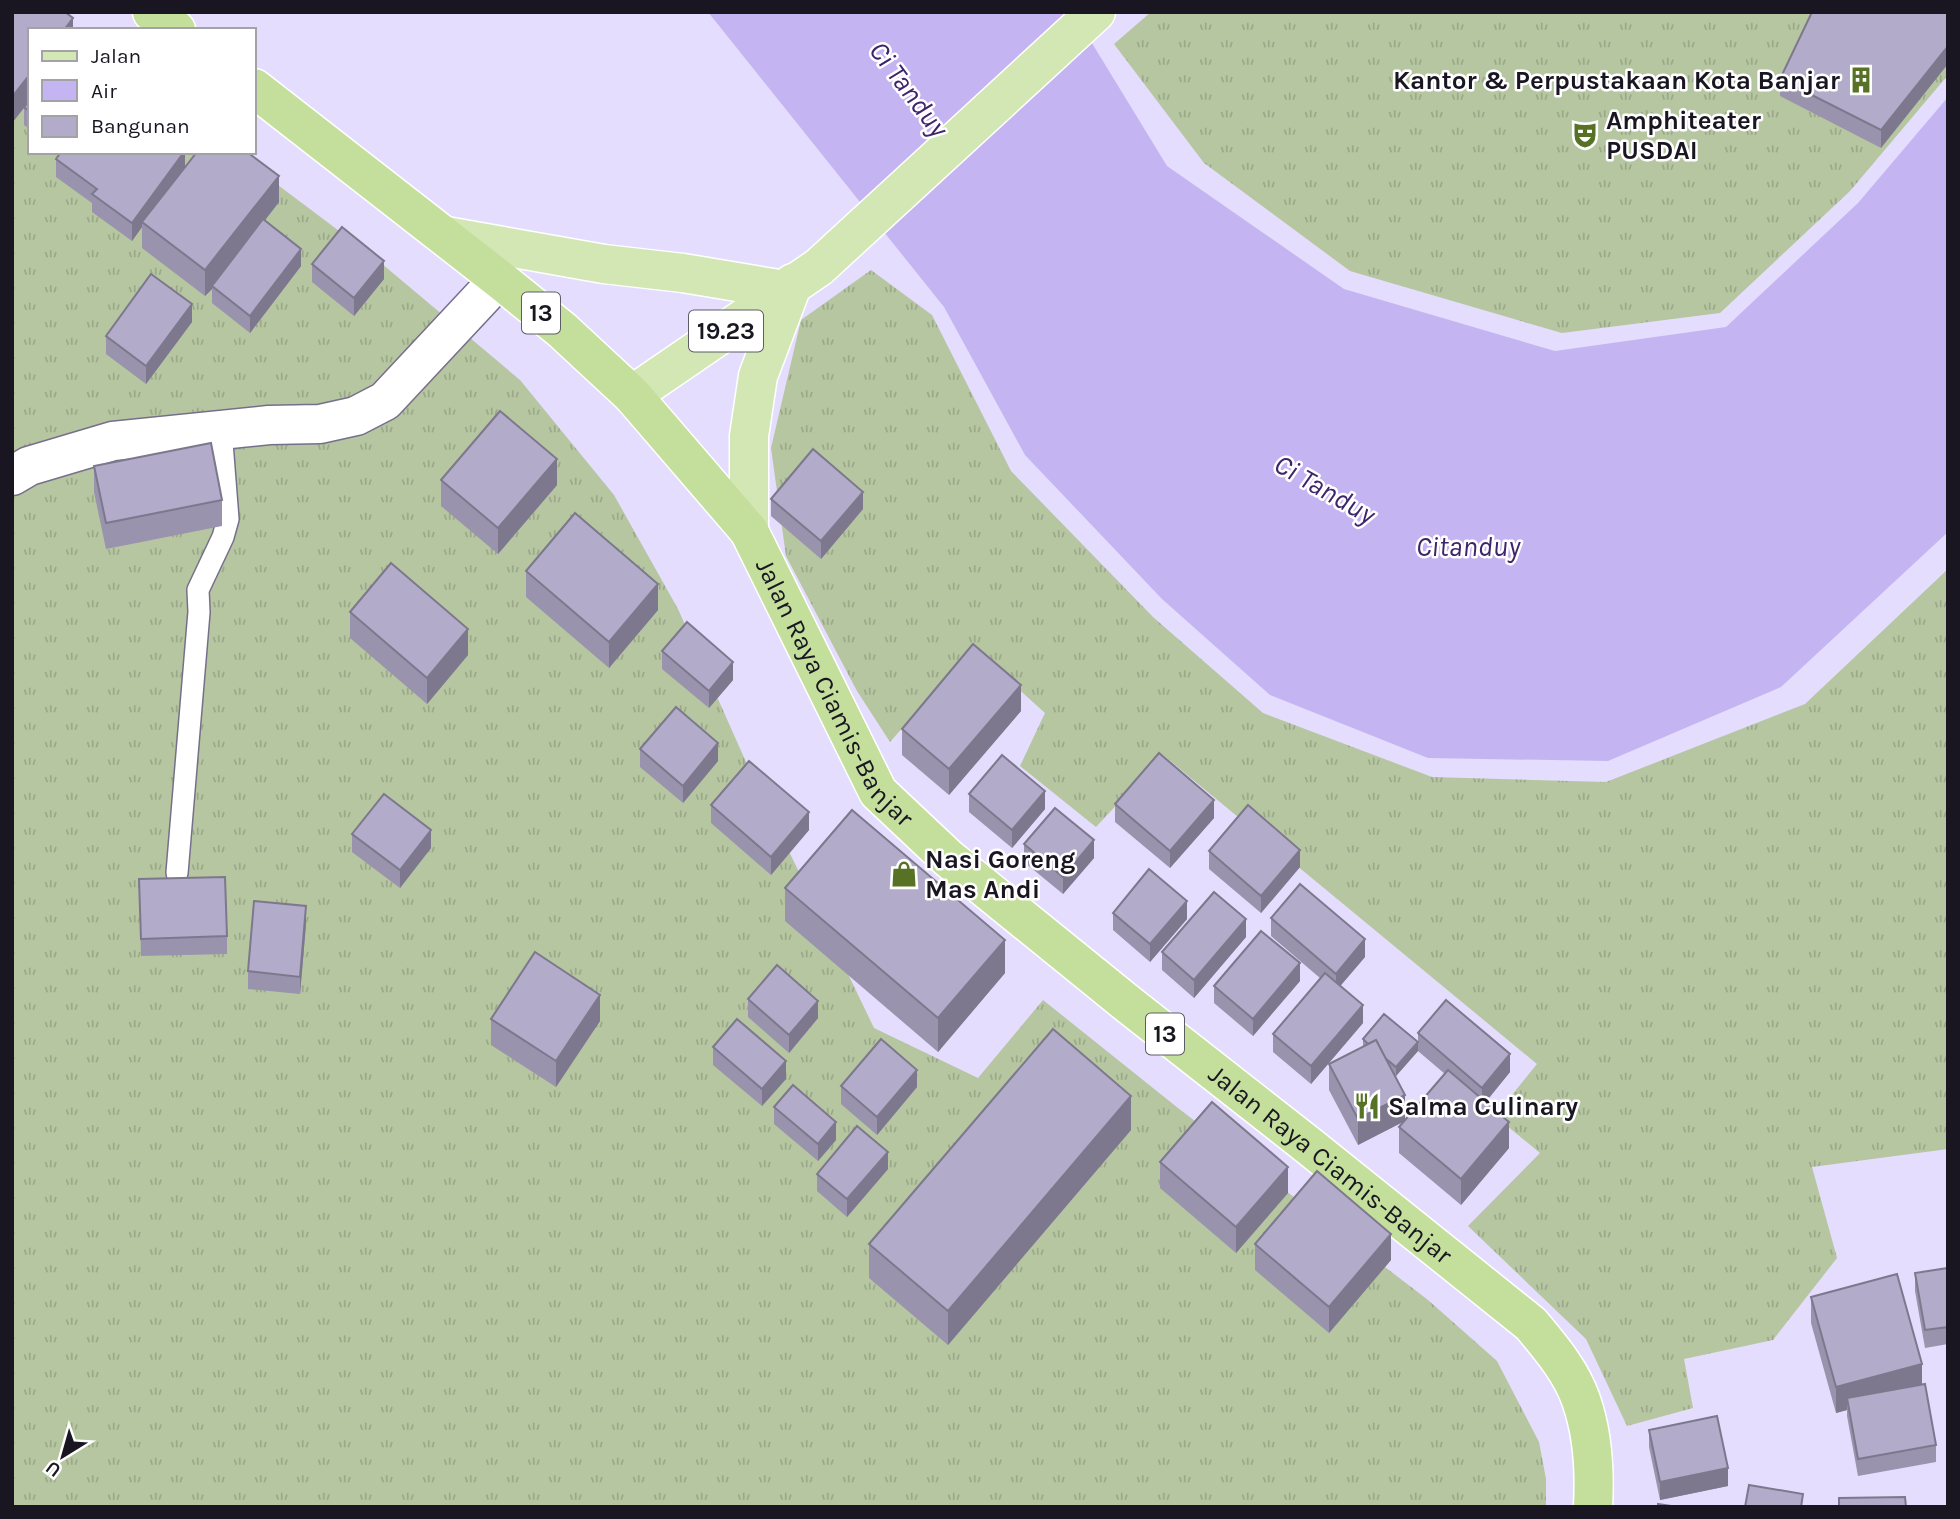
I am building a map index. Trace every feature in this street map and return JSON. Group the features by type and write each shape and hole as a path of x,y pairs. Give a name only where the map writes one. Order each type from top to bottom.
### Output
{"highway":[{"path":"152,12 173,28"},
{"name":"13","path":"256,90 446,236 562,330 632,395 749,531"},
{"name":"Jalan Raya Ciamis-Banjar","path":"749,531 878,792 969,876 1531,1324 1560,1360 1581,1399 1593,1452 1593,1507"}],"main road":[{"name":"19.23","path":"632,395 799,280 1096,12"},
{"path":"446,236 604,264 683,274 799,280 758,376 749,436 749,531"}],"street":[{"path":"12,476 29,466 113,441 269,425 320,424 356,416 385,401 499,279"}],"lane":[{"path":"177,873 198,626 198,590 223,537 228,519 221,430"}],"green space":[{"path":"12,12 28,28 28,154 237,154 375,258 520,380 614,495 678,609 746,762 874,1028 978,1078 1043,1000 1178,1108 1428,1300 1497,1361 1539,1442 1546,1479 1546,1507 12,1507"},
{"path":"1151,12 1948,12 1948,75 1850,191 1720,313 1562,333 1350,271 1204,163 1114,44"},
{"path":"871,270 932,315 1011,471 1153,617 1263,713 1432,777 1606,782 1805,704 1948,569 1948,1149 1812,1167 1837,1258 1773,1340 1684,1359 1693,1408 1627,1426 1586,1339 1468,1226 1540,1153 1495,1116 1537,1064 1163,755 1096,827 1020,766 1045,713 973,648 890,742 857,691 786,556 771,448 801,320"}],"water":[{"name":"Citanduy","path":"708,12 1073,12 1167,166 1344,289 1555,351 1726,327 1858,203 1948,97 1948,532 1781,687 1608,761 1428,758 1270,695 1162,599 1025,455 944,307"}],"building":[{"path":"12,12 65,12 73,18 66,28 28,28 28,77 12,97"},
{"name":"Kantor & Perpustakaan Kota Banjar","path":"1812,12 1948,12 1948,46 1881,130 1780,79"},
{"path":"60,154 183,154 132,223 92,194 97,189 56,159"},
{"path":"195,154 250,154 279,176 205,270 142,222"},
{"path":"263,219 301,249 250,316 212,286"},
{"path":"342,227 384,261 354,298 312,264"},
{"path":"151,274 192,304 146,366 106,336"},
{"path":"500,411 557,459 498,528 441,480"},
{"path":"211,443 222,500 106,523 94,466"},
{"path":"813,449 863,492 821,541 771,499"},
{"path":"575,513 658,584 609,642 526,571"},
{"path":"391,563 468,629 427,678 350,612"},
{"path":"687,622 733,662 709,691 662,651"},
{"path":"973,644 1021,685 949,769 902,729"},
{"path":"676,707 718,743 683,786 640,749"},
{"path":"1159,753 1214,800 1170,851 1115,804"},
{"path":"1002,755 1045,791 1012,830 969,794"},
{"path":"749,761 809,812 771,857 711,805"},
{"path":"384,794 431,830 400,870 352,834"},
{"path":"1248,805 1300,850 1261,896 1209,851"},
{"path":"1055,808 1094,840 1063,877 1024,844"},
{"path":"852,810 1005,940 938,1018 785,888"},
{"path":"1149,869 1187,901 1150,944 1113,913"},
{"path":"225,877 227,936 141,939 139,879"},
{"path":"1300,884 1365,939 1336,974 1271,918"},
{"path":"1214,892 1246,919 1194,980 1162,952"},
{"path":"254,901 306,906 300,977 248,971"},
{"path":"1261,931 1300,963 1253,1019 1214,986"},
{"path":"535,952 600,995 556,1061 491,1019"},
{"path":"777,965 818,1001 789,1035 748,999"},
{"path":"1325,973 1363,1005 1311,1066 1273,1034"},
{"path":"1446,1000 1510,1054 1482,1088 1418,1033"},
{"path":"1384,1014 1418,1042 1396,1067 1385,1058 1376,1040 1368,1044 1363,1039"},
{"path":"737,1019 786,1061 762,1089 713,1047"},
{"path":"1053,1029 1131,1096 948,1311 869,1244"},
{"path":"881,1039 917,1070 877,1117 841,1086"},
{"path":"1376,1040 1405,1095 1358,1119 1329,1064"},
{"path":"1448,1070 1509,1122 1461,1179 1399,1127"},
{"path":"793,1085 836,1122 818,1144 774,1107"},
{"path":"1212,1102 1288,1167 1236,1227 1160,1162"},
{"path":"857,1126 888,1152 847,1199 817,1174"},
{"path":"1317,1171 1391,1234 1329,1307 1255,1244"},
{"path":"1948,1268 1948,1327 1925,1330 1915,1273"},
{"path":"1897,1274 1922,1364 1836,1387 1811,1297"},
{"path":"1925,1384 1936,1445 1858,1459 1847,1398"},
{"path":"1717,1416 1728,1468 1660,1482 1649,1430"},
{"path":"1749,1485 1803,1494 1801,1507 1745,1507"},
{"path":"1905,1497 1906,1507 1839,1507 1839,1498"}],"place":[{"name":"Kantor & Perpustakaan Kota Banjar","path":"1861,80"},
{"name":"Amphiteater PUSDAI","path":"1585,135"},
{"name":"Nasi Goreng Mas Andi","path":"904,874"},
{"name":"Salma Culinary","path":"1367,1106"}],"water label":[{"name":"Ci Tanduy","path":"909,89"},
{"name":"Ci Tanduy","path":"1325,489"}]}
